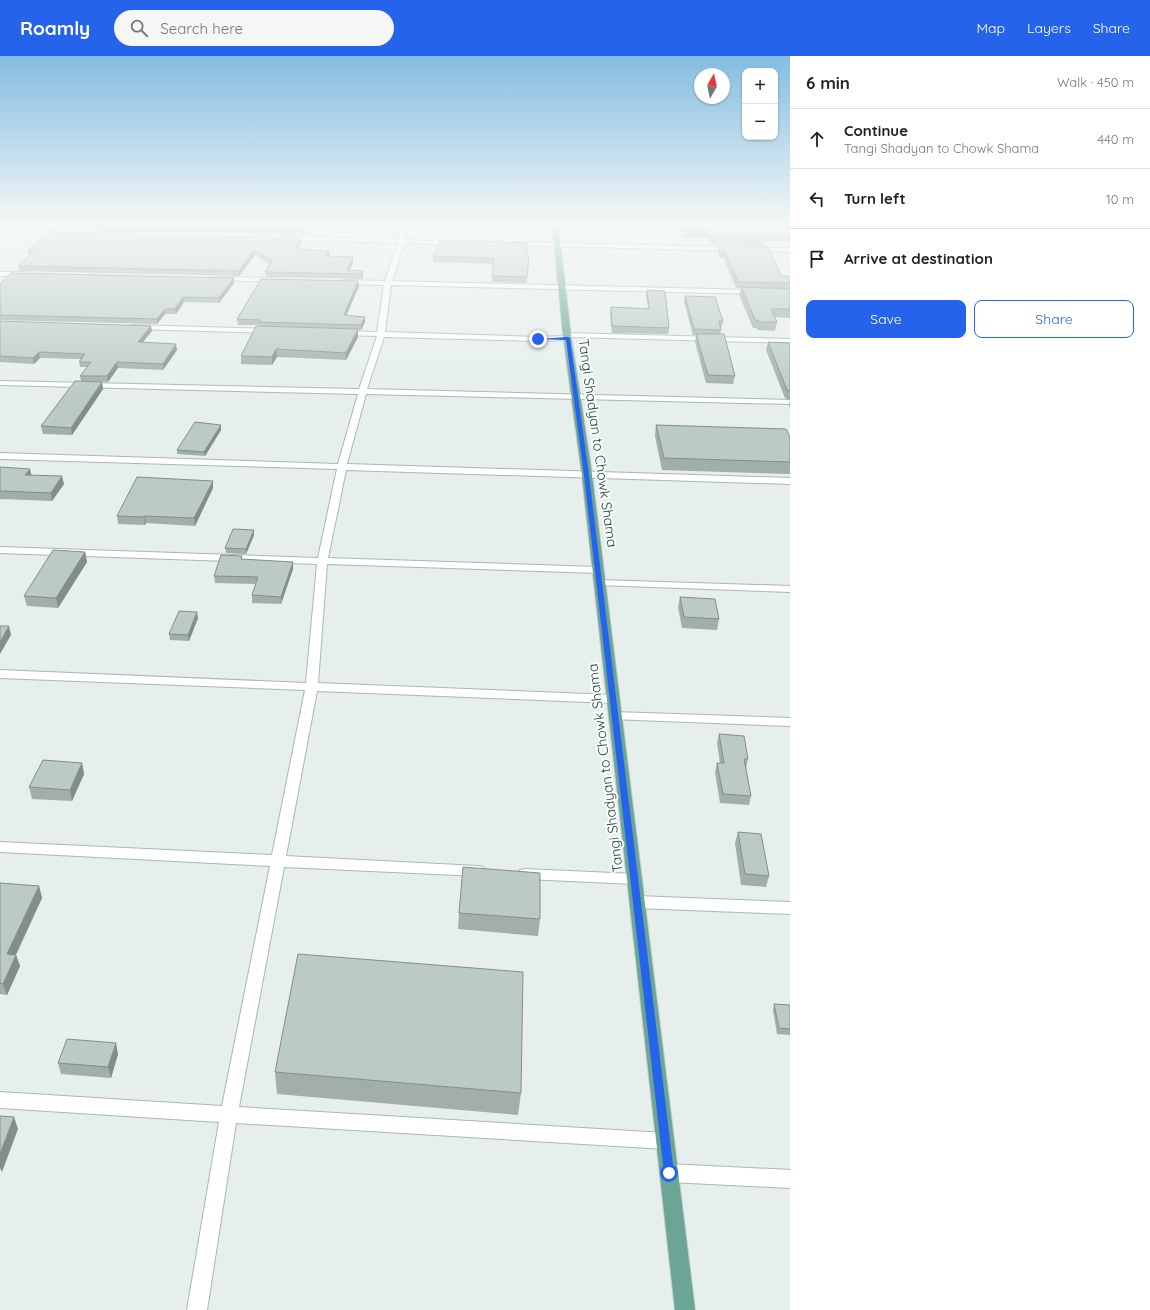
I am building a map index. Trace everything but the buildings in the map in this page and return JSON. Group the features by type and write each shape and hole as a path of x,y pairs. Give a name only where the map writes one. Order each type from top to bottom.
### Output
{"main road":[{"name":"Tangi Shadyan to Chowk Shama","path":"561,282 587,475 685,1310"}],"street":[{"path":"347,282 562,288 790,292"},
{"path":"197,1310 229,1114 312,687 322,561 342,468 362,393 381,335 382,318 388,283"},
{"path":"127,327 278,331"},
{"path":"333,333 538,339 568,337 790,341"},
{"path":"0,383 362,393 790,402"},
{"path":"0,456 790,481"},
{"path":"0,550 322,561 790,589"},
{"path":"0,674 613,699"},
{"path":"615,716 790,722"},
{"path":"0,847 492,872"},
{"path":"508,873 635,879"},
{"path":"637,902 790,908"},
{"path":"0,1100 665,1141"},
{"path":"669,1173 790,1179"}],"route":[{"path":"538,339 568,338 587,475 669,1173"}]}
